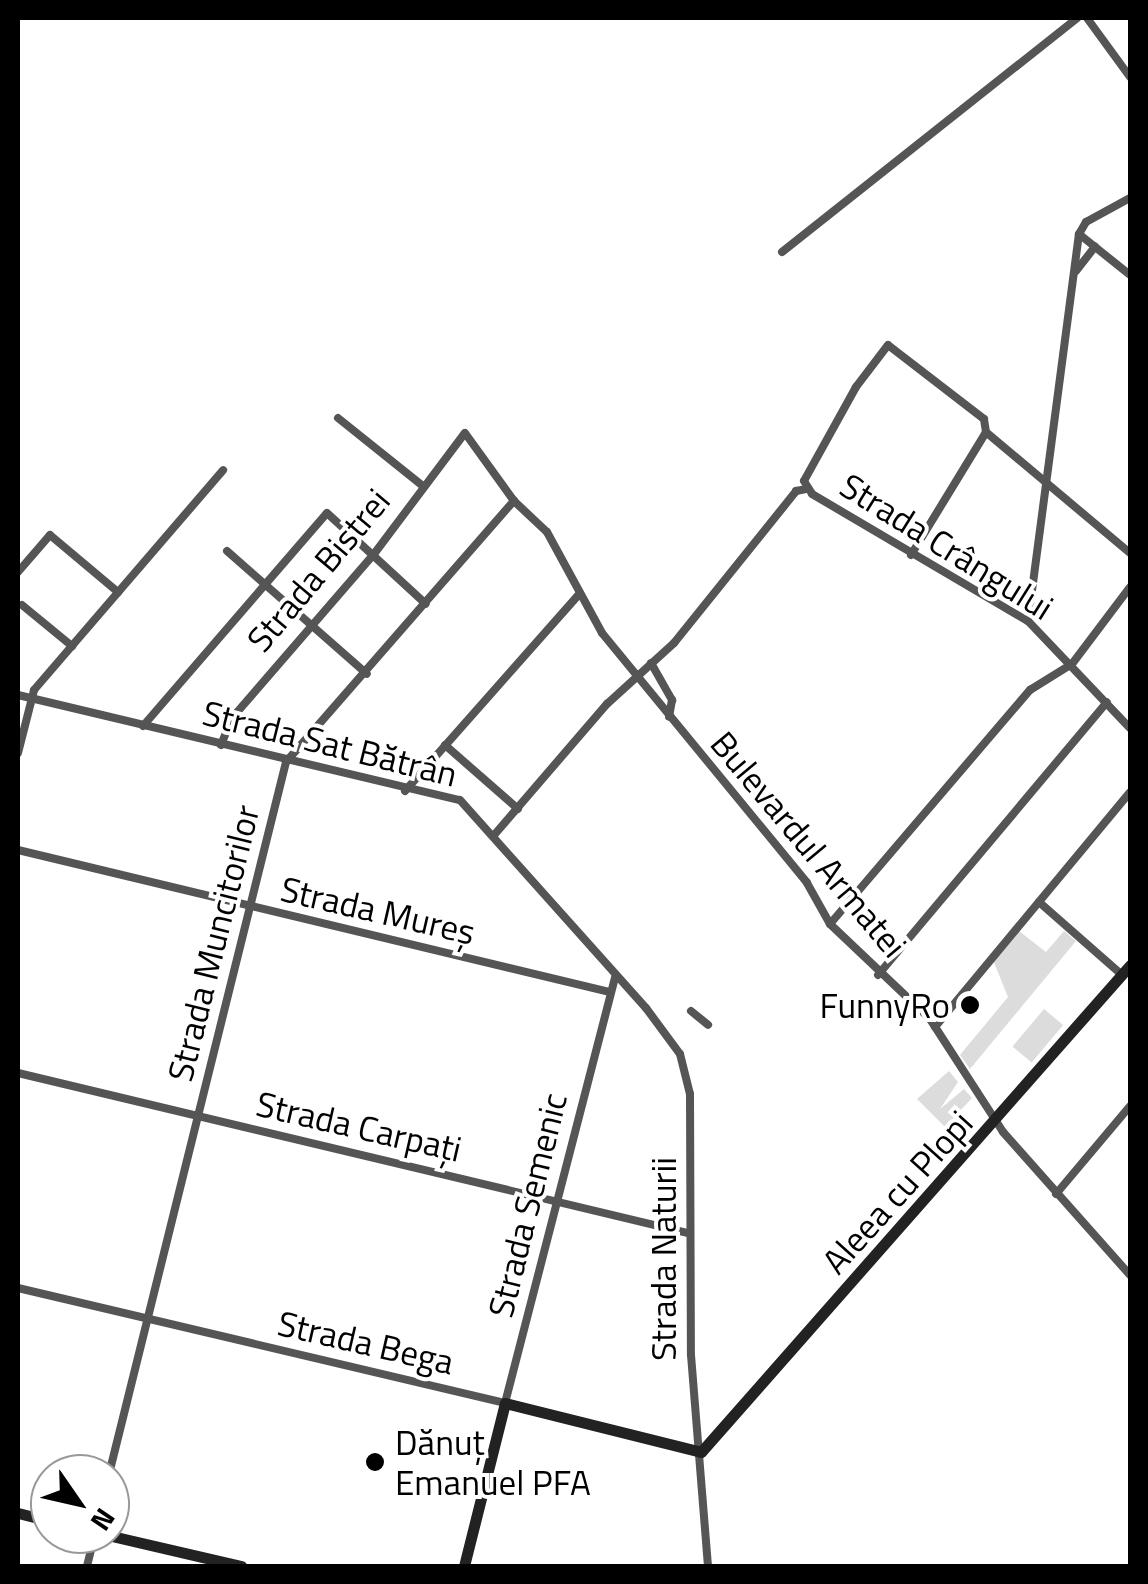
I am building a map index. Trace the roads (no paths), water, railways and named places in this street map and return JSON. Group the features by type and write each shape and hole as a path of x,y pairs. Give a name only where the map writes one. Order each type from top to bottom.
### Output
{"street":[{"path":"782,252 1077,18"},
{"path":"1087,18 1130,76"},
{"path":"1028,621 1079,234 1086,222 1130,198"},
{"path":"1079,234 1130,275"},
{"path":"1073,275 1095,247"},
{"name":"Strada Crângului","path":"986,432 984,419 884,344 811,465 806,489 911,556 1028,621 1130,728"},
{"path":"338,418 422,486"},
{"path":"911,556 986,432 1130,553"},
{"name":"Strada Bistrei","path":"220,746 232,718 374,554 465,433"},
{"name":"Bulevardul Armatei","path":"465,433 514,502 548,532 579,594 634,676 807,883 830,924 935,1027 996,1122 1130,1275"},
{"path":"18,753 32,699 72,646 223,470"},
{"path":"495,834 634,676 651,663 796,491 806,489"},
{"name":"Strada Muncitorilor","path":"115,1454 286,762 514,502"},
{"path":"143,726 327,513 426,604"},
{"path":"18,572 50,536 118,592"},
{"path":"227,551 367,674"},
{"path":"830,924 1030,690 1072,664 1130,587"},
{"path":"406,791 579,594"},
{"path":"22,604 72,646"},
{"path":"651,663 669,693 669,717"},
{"name":"Strada Sat Bătrân","path":"18,695 406,791 460,800 495,834 616,975"},
{"path":"878,975 1107,702"},
{"path":"444,745 518,809"},
{"path":"935,1027 1130,792"},
{"name":"Strada Mureș","path":"18,850 610,992"},
{"path":"1040,902 1126,970"},
{"name":"Aleea cu Plopi","path":"701,1452 996,1122 1126,970"},
{"name":"Strada Semenic","path":"464,1566 616,975"},
{"name":"Strada Naturii","path":"616,975 687,1068 694,1414 701,1452 708,1566"},
{"path":"691,1011 708,1025"},
{"name":"Strada Carpați","path":"18,1073 688,1233"},
{"path":"1056,1194 1130,1106"},
{"name":"Strada Bega","path":"18,1288 701,1452"},
{"path":"130,1540 242,1566"}],"place":[{"name":"FunnyRo","path":"970,1005"},
{"name":"Dănuț Emanuel PFA","path":"375,1462"}]}
